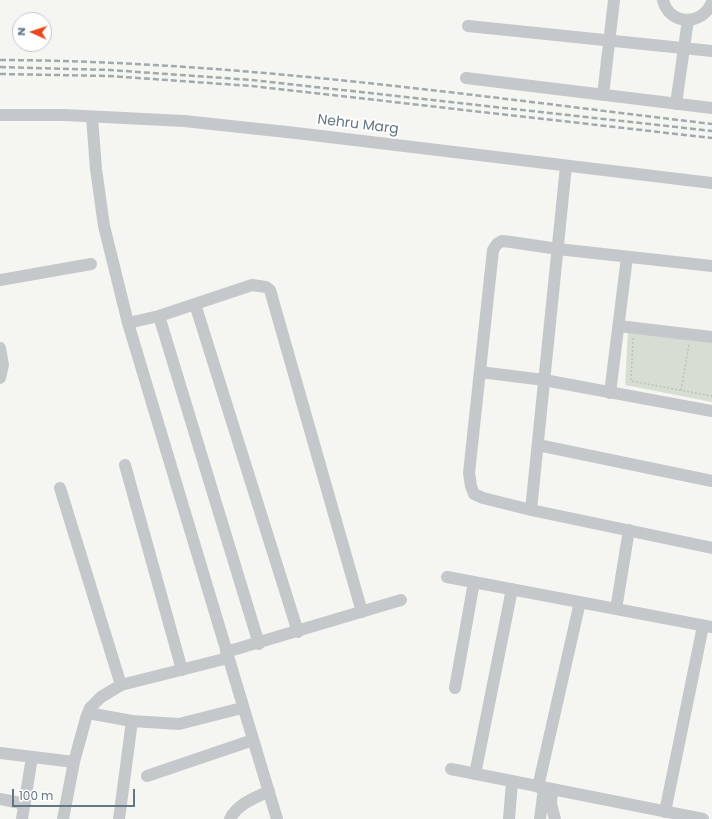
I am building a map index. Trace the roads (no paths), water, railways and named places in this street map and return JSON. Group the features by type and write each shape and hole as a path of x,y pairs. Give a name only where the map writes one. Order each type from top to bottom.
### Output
{"street":[{"path":"603,95 614,0"},
{"path":"662,0 664,7 670,14 677,19 688,20 703,16 712,2"},
{"path":"676,104 688,20"},
{"path":"468,26 712,51"},
{"path":"466,78 712,108"},
{"name":"Nehru Marg","path":"0,115 169,120 281,131 712,183"},
{"path":"92,117 95,161 106,232 128,323 242,708 277,819"},
{"path":"531,510 566,166"},
{"path":"712,266 558,249 502,241 497,244 493,250 470,464 471,486 474,494 483,498 531,510 712,548"},
{"path":"610,393 627,256"},
{"path":"0,280 91,264"},
{"path":"128,323 159,316 252,285 266,287 270,290 362,612"},
{"path":"195,304 298,632"},
{"path":"159,316 259,644"},
{"path":"619,326 712,337"},
{"path":"0,348 3,365 0,378"},
{"path":"480,372 544,380 712,411"},
{"path":"538,445 712,481"},
{"path":"125,465 182,670"},
{"path":"60,488 121,685"},
{"path":"616,609 629,530"},
{"path":"447,577 708,627 666,812"},
{"path":"455,688 474,582"},
{"path":"475,774 512,589"},
{"path":"65,819 74,762 88,713 101,697 121,685 182,670 259,644 401,600"},
{"path":"540,819 580,602"},
{"path":"88,713 132,721 179,724 242,708"},
{"path":"119,819 132,721"},
{"path":"148,776 252,740"},
{"path":"0,752 74,762"},
{"path":"22,819 32,757"},
{"path":"450,769 699,819"},
{"path":"509,819 512,782"},
{"path":"545,788 555,819"},
{"path":"230,819 233,813 240,806 268,791"},
{"path":"0,799 24,804"}],"railway":[{"path":"0,60 179,66 268,73 446,92 712,124"},
{"path":"0,67 110,70 252,80 712,131"},
{"path":"0,74 109,76 252,86 712,138"}]}
